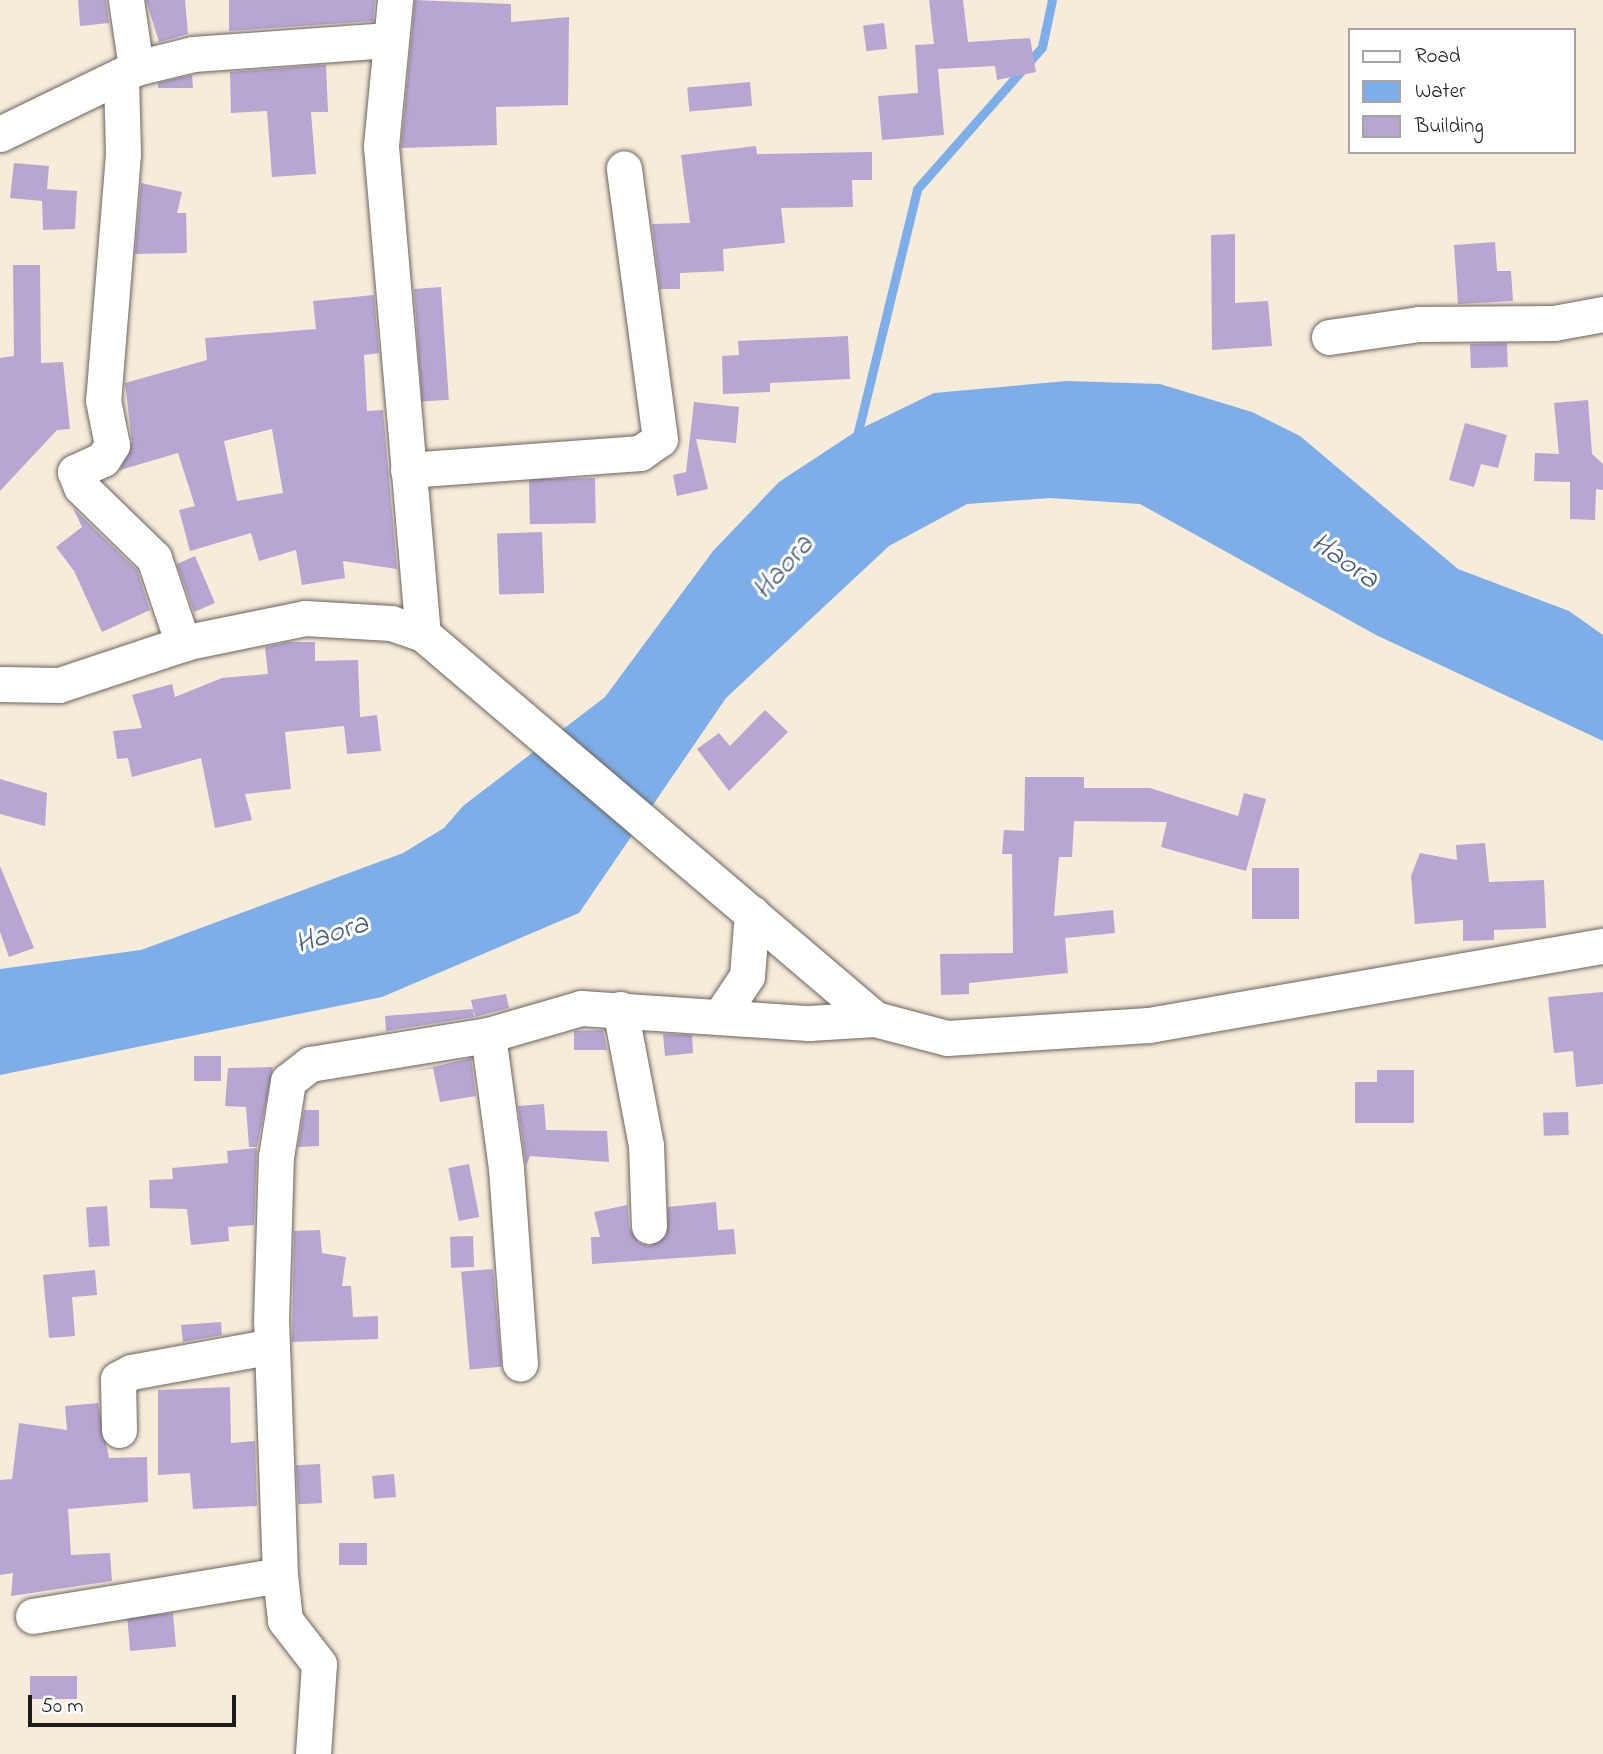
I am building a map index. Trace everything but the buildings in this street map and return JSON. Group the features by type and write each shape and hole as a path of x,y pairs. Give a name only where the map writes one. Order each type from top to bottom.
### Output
{"street":[{"path":"126,0 128,72 103,400 112,445 103,459 75,472 81,487 154,558 183,644"},
{"path":"395,0 389,40 381,146 423,634"},
{"path":"0,134 128,72 193,54 389,40"},
{"path":"408,470 640,453 660,439 624,168"},
{"path":"1329,337 1419,324 1554,323 1603,314"},
{"path":"0,684 59,685 183,644 305,618 391,623 423,634 875,1019"},
{"path":"722,1014 747,976 744,905"},
{"path":"313,1754 319,1664 285,1620 280,1575 272,1346 276,1157 288,1081 310,1064 488,1035 561,1011 620,1009 722,1014 809,1023 875,1019 947,1038 1149,1025 1603,946"},
{"path":"620,1009 646,1145 649,1226"},
{"path":"488,1035 506,1168 520,1363"},
{"path":"119,1430 117,1392 125,1375 272,1346"},
{"path":"33,1616 280,1575"}],"water":[{"name":"Haora","path":"1067,381 1160,384 1252,412 1300,436 1458,569 1569,611 1603,635 1603,741 1376,635 1140,504 1050,498 967,504 889,546 726,698 579,913 382,997 0,1075 0,969 141,950 403,853 444,828 463,806 605,697 713,551 779,482 858,430 934,393"}],"waterway":[{"path":"856,440 917,189 1042,47 1052,0"}]}
